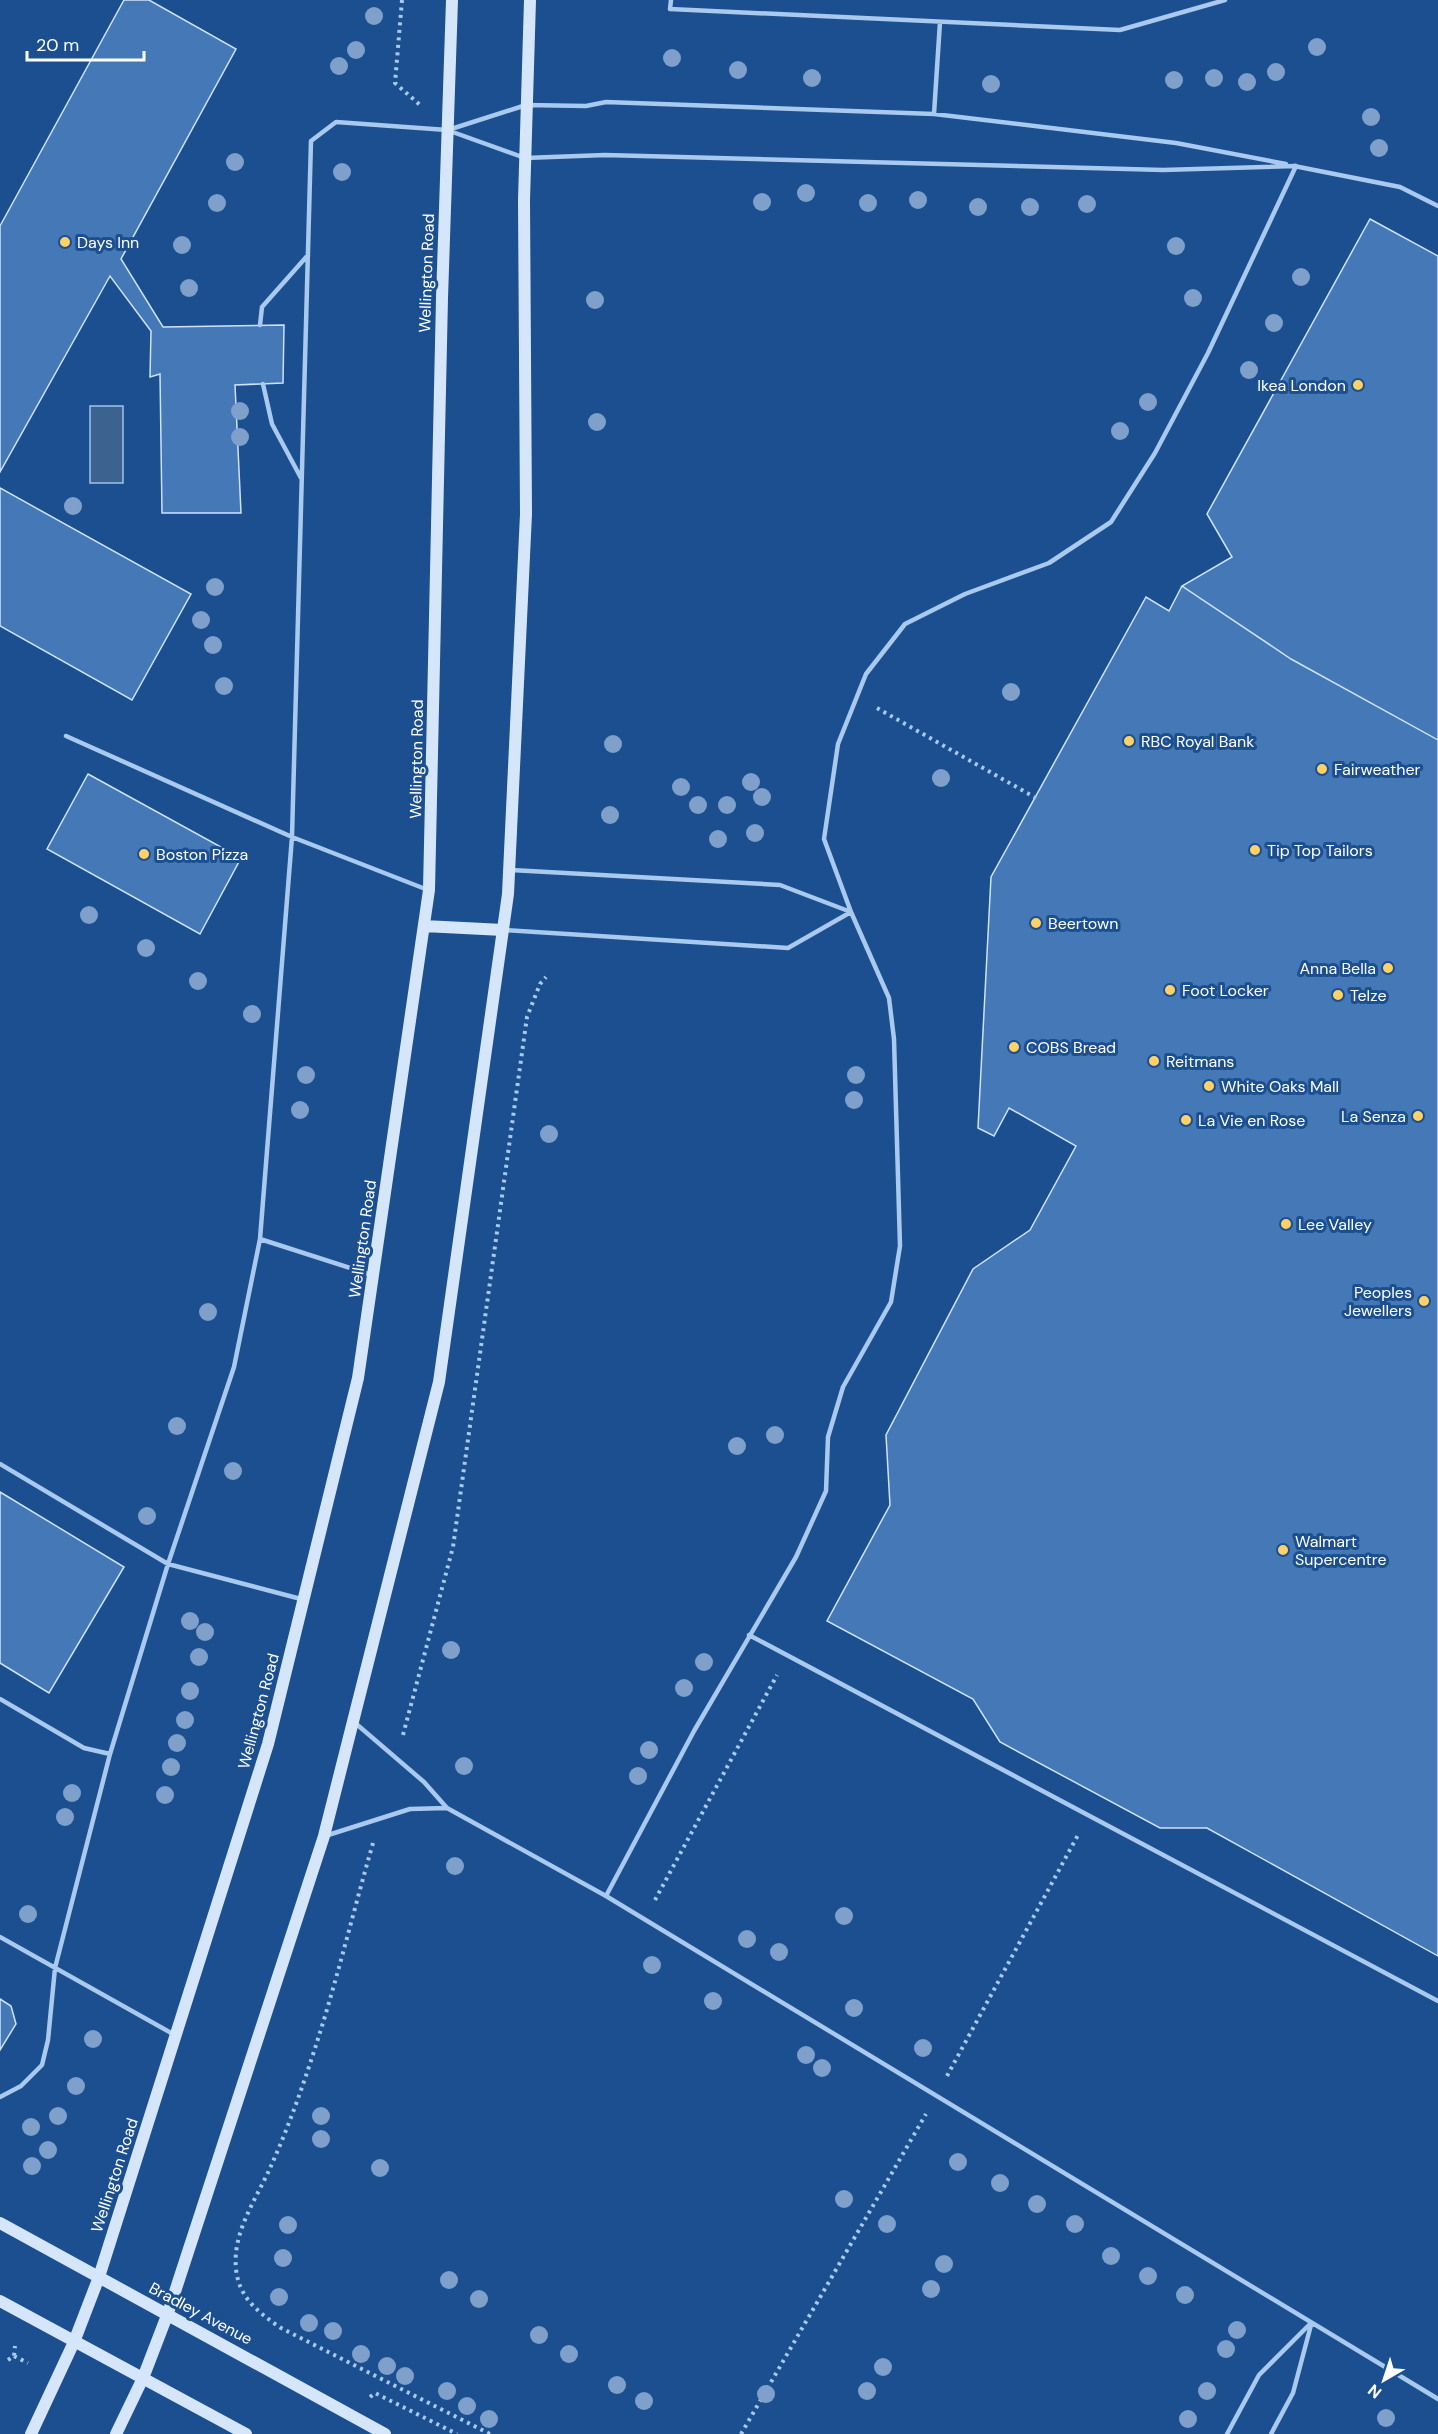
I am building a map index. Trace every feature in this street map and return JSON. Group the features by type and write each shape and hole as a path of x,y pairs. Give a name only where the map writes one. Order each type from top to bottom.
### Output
{"main road":[{"name":"Wellington Road","path":"31,2434 74,2342 99,2277 268,1744 358,1378 429,890 447,130 453,0"},
{"path":"116,2434 143,2378 168,2313 324,1836 439,1382 503,930 509,870 526,514 525,158 530,0"},
{"path":"424,926 503,930"},
{"name":"Bradley Avenue","path":"0,2223 168,2313 385,2434"},
{"path":"0,2301 246,2434"}],"lane":[{"path":"670,0 670,9 1120,30 1225,0"},
{"path":"934,114 940,22"},
{"path":"447,130 526,105 586,106 606,102 934,114 1176,143 1400,187 1438,206"},
{"path":"0,2097 21,2086 42,2065 48,2040 55,1968 110,1754 168,1564 234,1367 260,1239 292,837 311,141 336,122 447,130 525,158 605,154 1163,170 1296,166"},
{"path":"606,1896 694,1731 796,1557 826,1491 828,1437 843,1387 891,1302 900,1246 894,1039 889,998 851,912 824,839 838,744 857,696 866,674 905,624 965,594 1048,563 1111,522 1155,453 1208,353 1296,166"},
{"path":"260,325 262,307 308,255"},
{"path":"262,384 272,424 302,478"},
{"path":"66,736 292,837 429,890"},
{"path":"509,870 780,885 851,912"},
{"path":"503,930 788,948 851,912"},
{"path":"260,1239 373,1275"},
{"path":"0,1464 168,1564 304,1600"},
{"path":"749,1635 1438,2001"},
{"path":"0,1699 84,1748 110,1754"},
{"path":"353,1720 424,1782 447,1808 606,1896 1438,2399"},
{"path":"324,1836 410,1809 447,1808"},
{"path":"0,1937 176,2036"},
{"path":"1227,2434 1259,2375 1311,2323"},
{"path":"1271,2434 1293,2393 1311,2323"}],"path":[{"path":"402,0 395,83 447,130"},
{"path":"857,696 1036,798"},
{"path":"644,1920 789,1655"},
{"path":"741,2434 937,2095 1089,1816"},
{"path":"14,2356 15,2346"},
{"path":"8,2360 14,2356"},
{"path":"14,2356 28,2363"}],"water":[{"path":"90,406 123,406 123,483 90,483"}],"building":[{"name":"Days Inn","path":"124,0 149,0 236,49 121,259 163,327 284,325 283,383 235,385 241,513 162,513 160,374 150,377 151,331 110,276 0,472 0,226"},
{"name":"White Oaks Mall","path":"1370,219 1438,256 1438,1956 1207,1828 1160,1828 1000,1742 973,1699 827,1621 890,1505 886,1435 973,1269 1030,1230 1076,1146 1009,1108 994,1136 978,1128 991,877 1146,597 1169,611 1182,586 1232,557 1207,514"},
{"name":"Ikea London","path":"1370,219 1438,256 1438,740 1291,659 1182,586 1232,557 1207,514"},
{"path":"0,488 191,594 132,700 0,626"},
{"name":"Boston Pizza","path":"88,774 241,858 200,934 47,849"},
{"path":"0,1492 124,1567 49,1693 0,1663"},
{"path":"0,1999 11,2006 16,2024 0,2050"}],"place":[{"name":"Days Inn","path":"65,242"},
{"name":"Ikea London","path":"1358,385"},
{"name":"RBC Royal Bank","path":"1129,741"},
{"name":"Fairweather","path":"1322,769"},
{"name":"Tip Top Tailors","path":"1255,850"},
{"name":"Boston Pizza","path":"144,854"},
{"name":"Beertown","path":"1036,923"},
{"name":"Anna Bella","path":"1388,968"},
{"name":"Foot Locker","path":"1170,990"},
{"name":"Telze","path":"1338,995"},
{"name":"COBS Bread","path":"1014,1047"},
{"name":"Reitmans","path":"1154,1061"},
{"name":"White Oaks Mall","path":"1209,1086"},
{"name":"La Senza","path":"1418,1116"},
{"name":"La Vie en Rose","path":"1186,1120"},
{"name":"Lee Valley","path":"1286,1224"},
{"name":"Peoples Jewellers","path":"1424,1301"},
{"name":"Walmart Supercentre","path":"1283,1550"}]}
